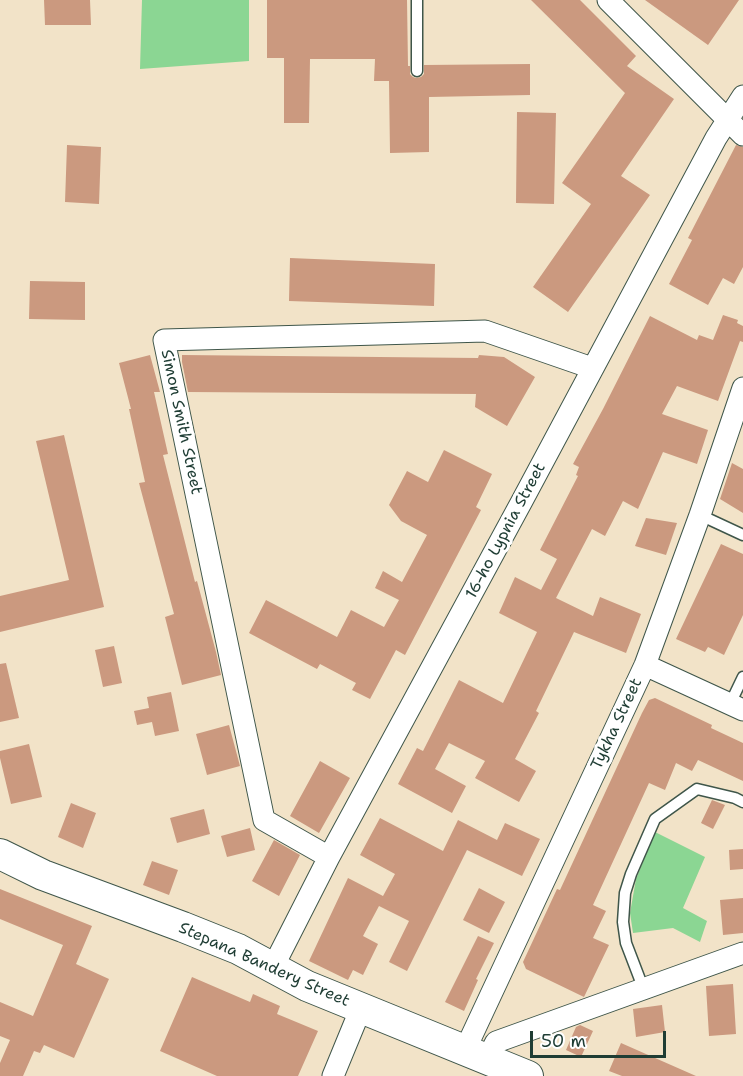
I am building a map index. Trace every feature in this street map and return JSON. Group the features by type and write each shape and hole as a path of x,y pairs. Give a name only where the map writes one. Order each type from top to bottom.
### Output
{"main road":[{"name":"Stepana Bandery Street","path":"0,854 43,875 238,949 307,986 528,1076"}],"street":[{"path":"608,0 743,135"},
{"name":"16-ho Lypnia Street","path":"273,967 329,857 517,512 716,138 743,96"},
{"name":"Simon Smith Street","path":"329,857 264,820 164,340 485,331 592,368"},
{"name":"Tykha Street","path":"476,1055 645,665 700,515 743,388"},
{"path":"645,665 736,707"},
{"path":"476,1055 496,1042 743,953"},
{"path":"333,1076 361,1008"}],"lane":[{"path":"417,0 417,71"},
{"path":"700,515 743,535"},
{"path":"736,707 743,677"},
{"path":"644,990 626,943 625,903 631,874 655,819 697,789 743,802"}],"green space":[{"path":"142,0 249,0 249,61 140,69"},
{"path":"655,832 705,857 683,908 707,921 700,942 673,928 633,933 630,913 636,879"}],"building":[{"path":"44,0 90,0 91,25 45,25"},
{"path":"267,0 407,0 408,66 410,66 410,74 413,77 421,77 424,74 424,65 530,64 530,95 429,97 429,152 390,153 389,81 374,81 375,59 310,59 309,123 284,123 284,58 267,58"},
{"path":"531,0 580,0 636,56 627,66 674,99 621,176 650,195 568,312 533,287 591,204 562,183 625,93"},
{"path":"645,0 739,0 708,45"},
{"path":"517,112 556,113 554,204 516,203"},
{"path":"67,145 101,147 99,204 65,202"},
{"path":"736,145 743,147 743,267 734,284 723,278 708,305 669,284 692,240 688,238"},
{"path":"290,258 435,264 434,306 289,301"},
{"path":"30,281 85,282 85,320 29,319"},
{"path":"723,315 738,320 737,323 743,326 743,342 740,341 718,401 677,386 662,414 708,430 697,464 663,452 638,509 623,501 605,536 592,529 556,598 593,616 600,597 641,614 626,653 574,632 536,711 539,713 515,759 536,771 519,802 475,778 485,761 449,743 435,769 466,786 452,813 398,784 417,748 423,751 459,680 503,703 537,632 499,613 515,577 541,590 557,559 540,550 578,476 576,475 579,467 573,464 650,316 697,340 699,335 713,340"},
{"path":"150,355 160,392 154,392 168,454 163,455 221,675 182,685 165,617 174,614 139,483 145,482 129,409 131,409 119,363"},
{"path":"182,355 478,358 479,355 504,357 535,377 507,426 475,407 476,394 188,392"},
{"path":"64,435 104,607 0,632 0,596 69,580 36,441"},
{"path":"444,450 492,474 476,507 481,510 405,655 396,650 370,699 352,690 356,683 320,664 317,669 249,633 266,600 337,637 351,610 384,627 399,600 375,588 383,571 402,582 427,535 401,521 389,505 407,471 428,482"},
{"path":"732,463 743,469 743,513 720,499"},
{"path":"646,518 677,523 666,555 635,546"},
{"path":"721,544 743,554 743,615 724,655 708,647 705,652 676,639"},
{"path":"114,646 122,683 103,687 95,650"},
{"path":"6,663 19,718 0,722 0,664"},
{"path":"171,692 179,731 155,736 152,722 137,725 134,711 149,708 147,697"},
{"path":"655,698 712,725 711,728 743,743 743,781 698,760 692,771 676,763 665,790 649,783 593,905 606,911 593,938 609,945 584,997 526,969 523,962 557,889 560,890 642,713 649,700"},
{"path":"229,725 240,766 207,775 196,734"},
{"path":"29,744 42,797 11,804 0,751"},
{"path":"320,761 350,778 319,833 290,816"},
{"path":"712,800 725,805 713,829 701,823"},
{"path":"71,803 96,813 83,848 58,837"},
{"path":"204,809 210,834 177,843 170,818"},
{"path":"380,818 443,851 458,820 497,840 505,823 540,839 522,876 467,850 407,971 389,962 409,921 379,906 363,936 378,944 363,975 353,970 348,980 309,961 348,878 383,896 395,874 360,855"},
{"path":"250,828 255,850 227,857 221,836"},
{"path":"274,840 300,855 279,896 252,881"},
{"path":"743,849 743,869 730,870 729,850"},
{"path":"152,861 178,870 169,895 143,885"},
{"path":"479,888 505,902 489,933 463,920"},
{"path":"0,889 92,926 76,964 109,979 74,1058 44,1045 40,1053 34,1051 23,1076 0,1076 0,1063 10,1040 0,1036 0,1002 33,1016 63,945 0,919"},
{"path":"743,898 743,933 723,935 720,900"},
{"path":"478,936 494,943 476,979 478,980 464,1011 445,1002"},
{"path":"192,977 250,1002 253,994 280,1006 277,1014 318,1031 298,1076 217,1076 160,1051"},
{"path":"733,984 736,1034 709,1036 706,986"},
{"path":"662,1005 665,1032 636,1037 633,1009"},
{"path":"580,1025 593,1031 581,1057 566,1050 576,1027"},
{"path":"621,1043 696,1076 622,1076 609,1071"}]}
